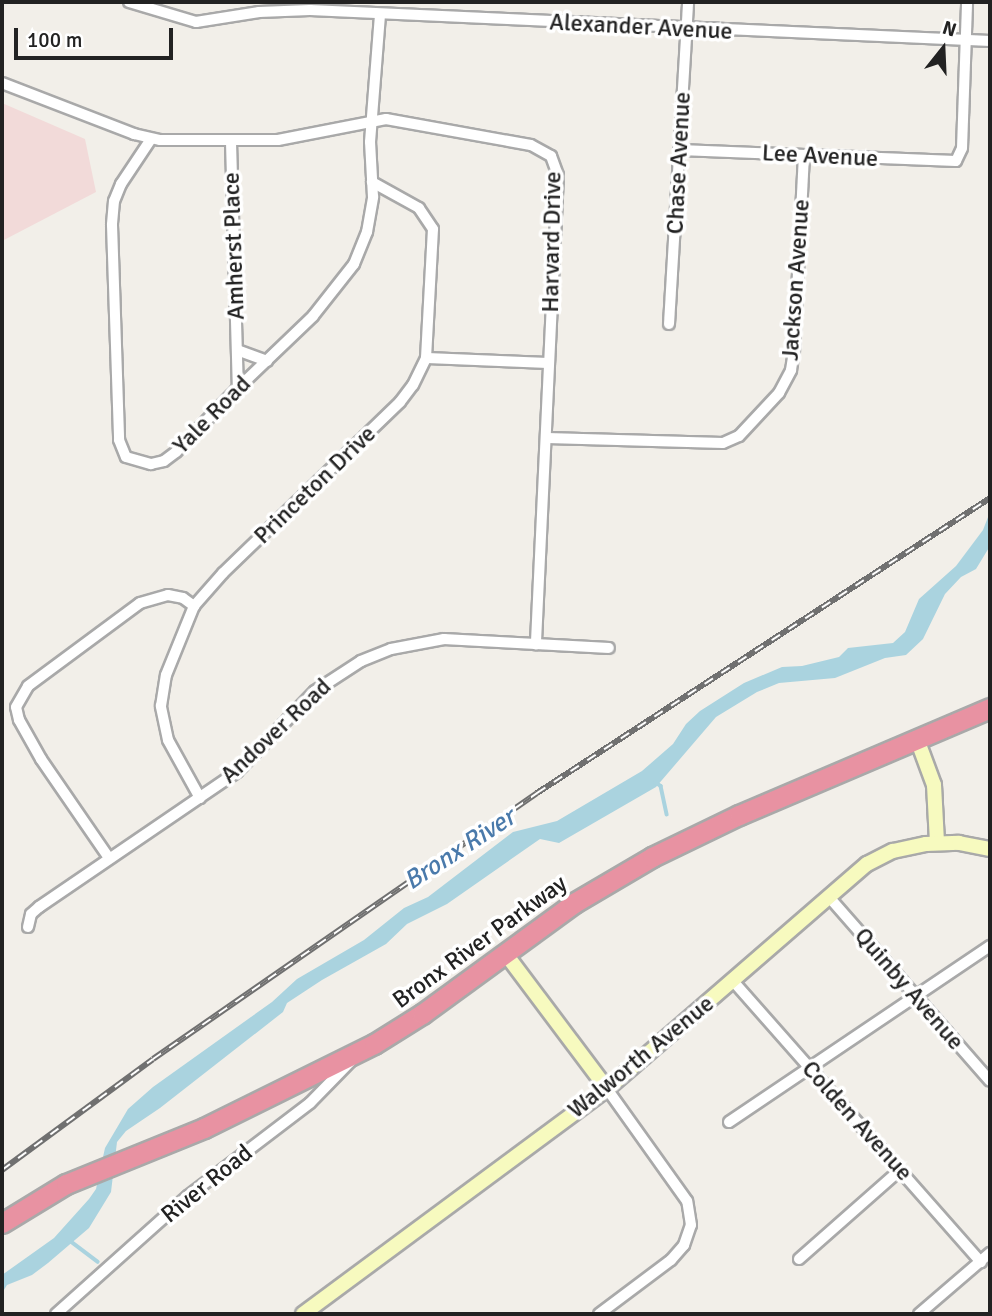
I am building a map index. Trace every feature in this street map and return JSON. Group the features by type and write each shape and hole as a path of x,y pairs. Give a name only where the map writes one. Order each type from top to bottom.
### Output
{"highway":[{"name":"Bronx River Parkway","path":"2,1208 50,1180 100,1165 122,1162 231,1116 358,1053 407,1024 590,879 656,841 990,695"},
{"name":"Bronx River Parkway","path":"2,1223 100,1165 365,1035 501,948 652,857 715,826 990,708"}],"street":[{"name":"Alexander Avenue","path":"129,2 195,22 275,11 374,10 687,29 990,41"},
{"name":"Chase Avenue","path":"669,324 688,2"},
{"path":"966,40 968,2"},
{"name":"Yale Road","path":"151,139 121,184 113,208 118,432 122,452 139,463 164,461 177,452 331,297 354,264 370,218 374,10"},
{"name":"Lee Avenue","path":"680,150 945,163 959,159 966,40"},
{"name":"Harvard Drive","path":"2,83 151,139 230,142 292,139 372,121 403,121 531,145 544,151 555,162 558,175 536,644"},
{"name":"Amherst Place","path":"230,142 238,388"},
{"name":"Jackson Avenue","path":"547,438 717,444 735,439 784,387 793,361 804,155"},
{"name":"Princeton Drive","path":"200,798 168,740 161,706 166,675 194,606 223,573 400,402 419,375 426,358 434,244 431,222 419,208 372,182"},
{"name":"Amherst Place","path":"237,350 267,362"},
{"path":"426,358 549,363"},
{"path":"109,858 41,759 19,720 16,707 28,686 140,603 168,595 183,598 194,606"},
{"name":"Andover Road","path":"27,927 31,914 39,907 244,766 315,691 361,661 391,649 443,639 609,648"},
{"path":"917,739 934,785 937,843"},
{"name":"Walworth Avenue","path":"303,1314 607,1089 875,859 903,848 937,843 990,849"},
{"name":"Quinby Avenue","path":"829,897 990,1081"},
{"path":"729,1122 990,946"},
{"path":"501,948 687,1201 691,1225 684,1245 671,1260 599,1314"},
{"name":"Colden Avenue","path":"733,981 981,1262"},
{"name":"River Road","path":"56,1314 188,1196 310,1103 358,1053"},
{"path":"799,1259 900,1170"},
{"path":"919,1314 990,1254"}],"shaded area":[{"path":"2,103 85,139 96,192 2,241"}],"water":[{"path":"990,512 990,546 976,569 961,577 945,594 923,639 906,655 885,658 835,678 779,683 757,692 716,717 656,787 559,843 540,839 447,904 407,924 386,944 287,1003 283,1012 160,1108 126,1131 117,1142 111,1192 89,1228 32,1275 7,1285 2,1293 2,1275 54,1238 89,1199 96,1189 105,1148 128,1109 153,1087 272,1002 297,979 364,940 404,908 428,897 513,832 557,821 642,771 673,744 686,724 700,711 744,683 782,667 802,666 839,657 848,648 893,643 905,632 919,599 956,566 983,530"}],"waterway":[{"path":"655,782 661,786 667,814"},
{"path":"69,1240 98,1262"}],"railway":[{"path":"2,1170 153,1059 537,793 990,498"}],"water label":[{"name":"Bronx River","path":"460,850"}]}
